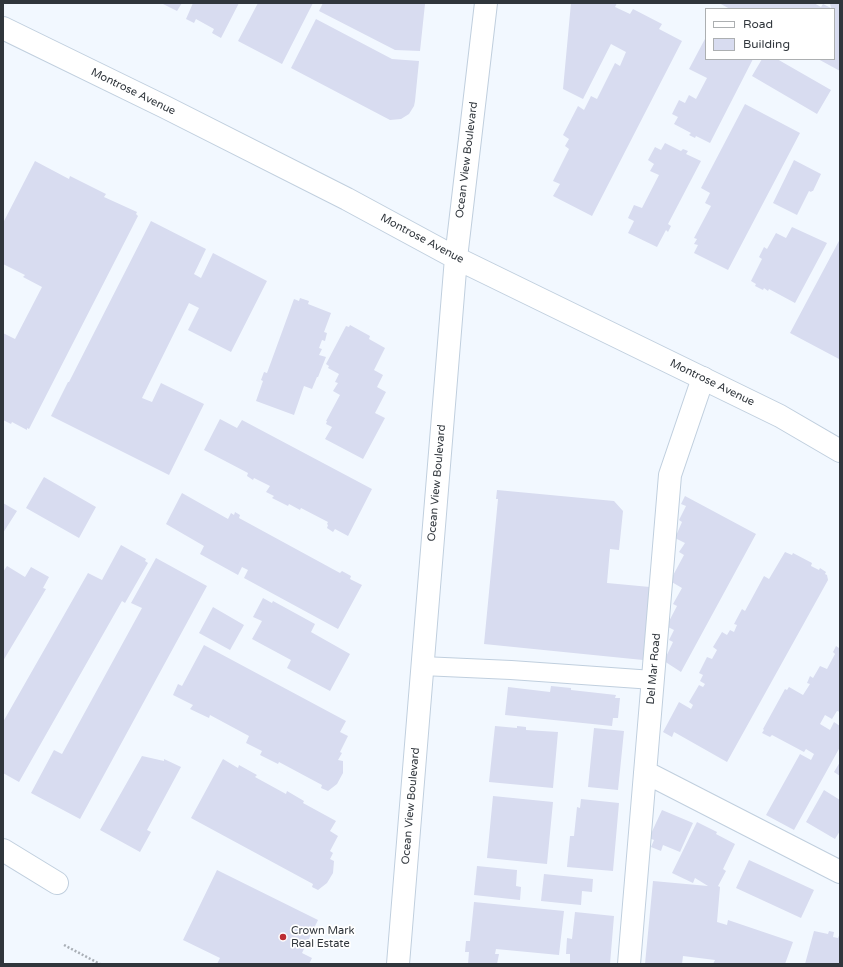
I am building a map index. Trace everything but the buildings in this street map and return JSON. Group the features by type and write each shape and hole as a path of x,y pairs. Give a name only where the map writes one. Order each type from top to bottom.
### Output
{"street":[{"name":"Ocean View Boulevard","path":"398,964 456,258 486,3"},
{"name":"Montrose Avenue","path":"3,28 340,195 456,258 780,416 840,451"},
{"name":"Del Mar Road","path":"629,964 670,475 703,378"},
{"path":"645,772 840,872"},
{"path":"3,850 57,882"}],"lane":[{"path":"422,666 653,680"}],"path":[{"path":"64,945 100,964"}],"place":[{"name":"Crown Mark Real Estate","path":"283,937"}]}
